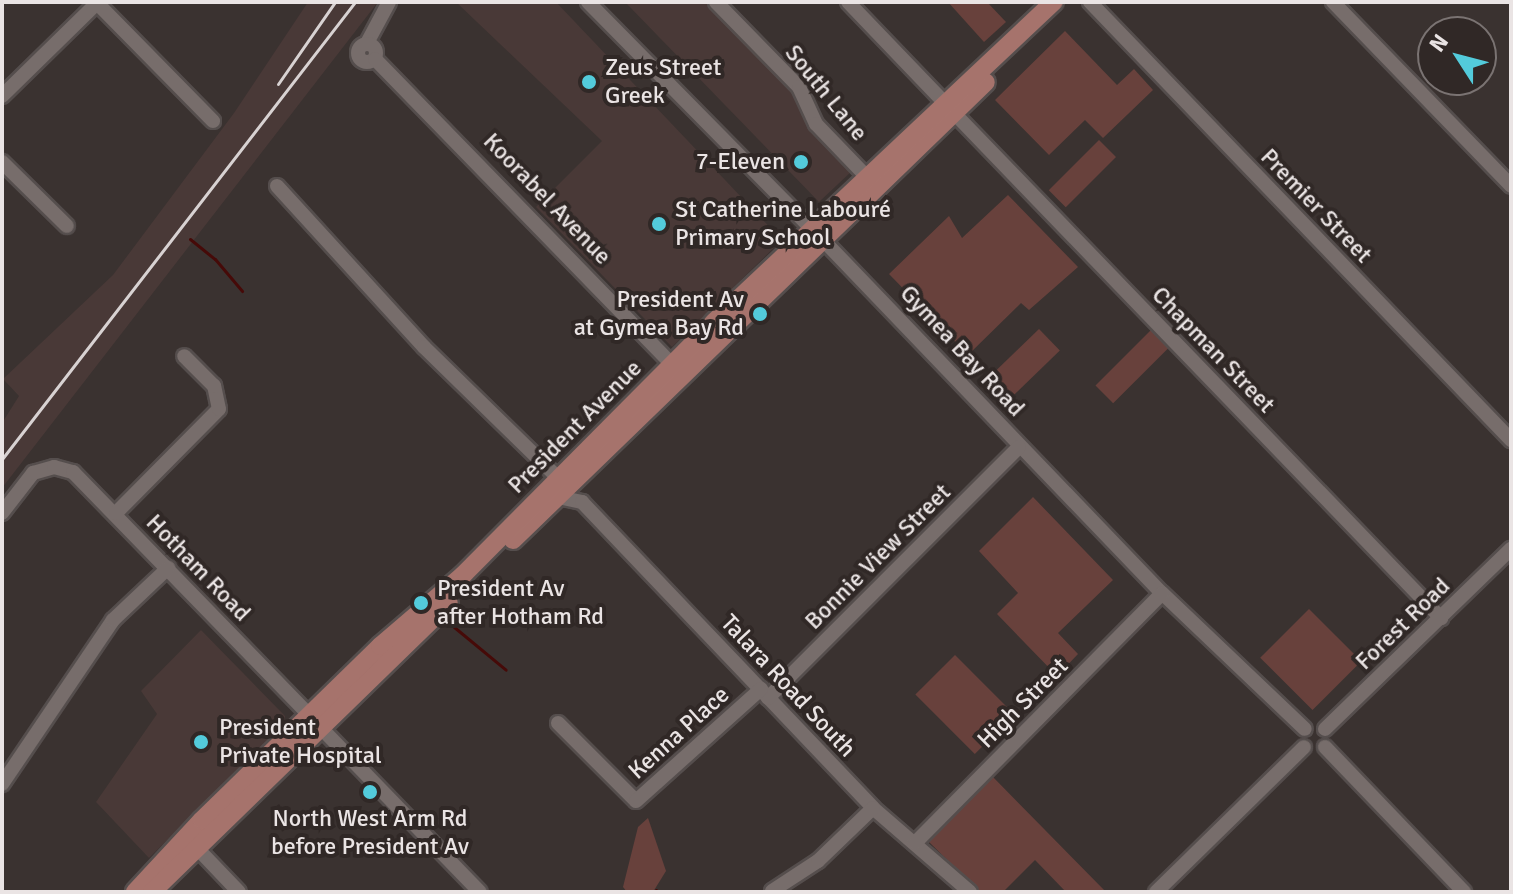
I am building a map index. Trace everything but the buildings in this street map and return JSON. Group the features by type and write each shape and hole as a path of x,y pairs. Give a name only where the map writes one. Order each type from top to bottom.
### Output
{"main road":[{"name":"President Avenue","path":"135,892 191,842 463,575 556,476 677,370 819,236 1054,2"},
{"name":"President Avenue","path":"819,236 867,177 950,108 1068,2"},
{"name":"President Avenue","path":"315,721 634,425 677,370"},
{"path":"556,476 566,478 634,425"},
{"name":"President Avenue","path":"152,892 191,842"}],"street":[{"path":"2,96 97,2 213,121"},
{"name":"Koorabel Avenue","path":"389,2 367,43 360,46 359,57 368,62 375,59 677,370"},
{"name":"Gymea Bay Road","path":"588,2 819,236 1162,593 1305,729"},
{"name":"South Lane","path":"716,2 799,87 816,124 867,177"},
{"name":"Chapman Street","path":"848,2 1441,618"},
{"name":"Premier Street","path":"1090,2 1511,440"},
{"path":"1333,2 1511,186"},
{"path":"2,162 67,226"},
{"path":"277,186 424,347 556,476"},
{"path":"116,513 219,409 214,386 184,356"},
{"name":"Bonnie View Street","path":"765,694 1019,447"},
{"name":"Hotham Road","path":"2,513 27,479 47,468 73,472 480,892"},
{"path":"558,497 582,502 587,469"},
{"name":"Talara Road South","path":"582,502 873,808 970,892"},
{"name":"Forest Road","path":"1325,729 1509,556"},
{"path":"2,784 113,620 168,568"},
{"name":"High Street","path":"915,843 1162,593"},
{"name":"Kenna Place","path":"558,723 636,801 765,694"},
{"path":"1156,892 1304,747 1305,729 1312,725 1325,729 1325,747 1464,892"},
{"path":"1304,747 1317,752 1325,747"},
{"path":"772,891 818,861 873,808"},
{"path":"191,842 239,892"}],"shaded area":[{"path":"308,2 378,2 2,488 2,423 19,396 3,379 113,275 234,113"},
{"name":"St Catherine Labouré Primary School","path":"456,2 556,2 782,240 672,347 536,207 602,141"},
{"path":"625,2 711,2 797,92 804,118 853,170 819,202"},
{"path":"948,2 987,2 1006,22 984,42"},
{"path":"1065,31 1117,85 1134,69 1153,90 1103,138 1085,120 1049,155 995,100"},
{"path":"1099,140 1116,157 1066,207 1049,190"},
{"path":"1008,195 1078,267 1029,310 1021,303 968,355 889,274 949,216 962,238"},
{"path":"1157,324 1175,342 1113,403 1095,386"},
{"path":"1039,329 1060,351 1010,399 989,377"},
{"path":"1033,497 1113,580 1058,633 1078,654 1057,676 997,614 1018,593 979,551"},
{"path":"1309,609 1361,661 1313,710 1260,658"},
{"name":"President Private Hospital","path":"201,630 285,716 285,723 149,858 96,802 157,714 141,691"},
{"path":"955,655 1014,714 975,754 915,695"},
{"path":"992,776 1106,892 1066,892 1035,860 1003,892 980,892 929,842"},
{"path":"648,818 666,871 653,892 627,892 623,887 638,827"}],"waterway":[{"path":"190,239 215,259 242,291"},
{"path":"454,627 506,670"}],"railway":[{"path":"278,84 335,2"},
{"path":"2,459 355,2"}],"place":[{"name":"Zeus Street Greek","path":"589,82"},
{"name":"7-Eleven","path":"801,162"},
{"name":"St Catherine Labouré Primary School","path":"659,224"},
{"name":"President Av at Gymea Bay Rd","path":"760,314"},
{"name":"President Av after Hotham Rd","path":"421,603"},
{"name":"President Private Hospital","path":"201,742"},
{"name":"North West Arm Rd before President Av","path":"370,792"}]}
